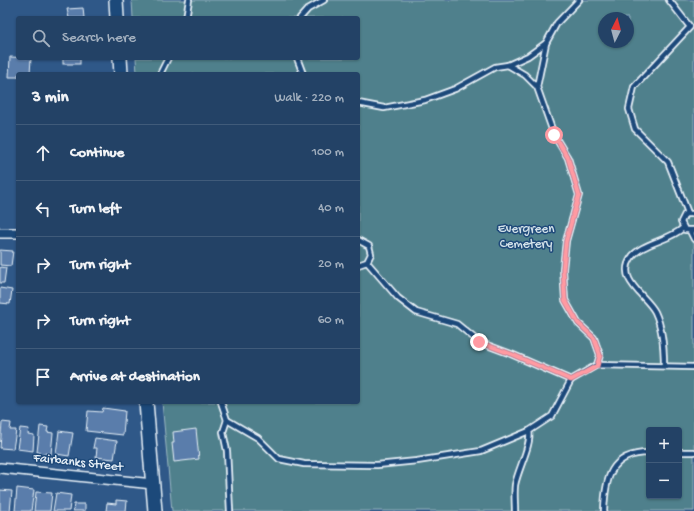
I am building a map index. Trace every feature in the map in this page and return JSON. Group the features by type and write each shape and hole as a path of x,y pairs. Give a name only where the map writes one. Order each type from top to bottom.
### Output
{"main road":[{"path":"116,0 117,16"},
{"path":"120,60 121,72"},
{"path":"146,404 155,511"}],"street":[{"path":"0,233 16,233"},
{"name":"Fairbanks Street","path":"0,468 153,484"}],"lane":[{"path":"186,16 188,0"},
{"path":"302,16 308,9 324,0"},
{"path":"537,87 546,43 557,23 579,0"},
{"path":"670,0 692,26 634,87 629,109 635,129 668,162 688,213"},
{"path":"360,103 384,108 425,100 455,89 495,67 508,65 528,56 546,43"},
{"path":"161,72 167,60"},
{"path":"298,60 302,72"},
{"path":"508,65 525,75 537,87 554,135 568,158 579,195 566,241 563,269 565,300 578,323 594,338 600,355 597,366"},
{"path":"683,228 681,218 688,213 694,214"},
{"path":"683,228 692,231 694,239"},
{"path":"664,366 662,331 655,312 628,280 629,263 631,258 654,242 676,235 683,228"},
{"path":"360,241 366,243 370,250 370,258 367,262 360,264"},
{"path":"367,262 398,298 416,312 457,324 479,342 571,380"},
{"path":"227,420 258,438 279,459 304,464 377,465 417,461 481,450 530,431 552,416 571,380 597,366 694,367"},
{"path":"222,404 227,420 223,432 227,451 230,511"},
{"path":"515,511 515,486 522,460 531,439 530,431"},
{"path":"682,452 694,452"},
{"path":"604,511 605,490 609,474 615,466 630,456 646,453"}],"green space":[{"name":"Evergreen Cemetery","path":"132,0 694,0 694,511 172,511 162,404 360,404 360,72 137,72 136,60 360,60 360,16 133,16"}],"building":[{"path":"83,8 84,16 69,16 67,9"},
{"path":"10,57 16,57 16,60 31,60 30,72 16,72 16,77 9,77"},
{"path":"63,60 80,60 80,64 63,64"},
{"path":"0,250 13,251 11,266 0,265"},
{"path":"0,267 6,268 4,283 0,283"},
{"path":"0,288 12,290 10,304 0,303"},
{"path":"103,408 125,411 123,435 86,431 88,411 102,412"},
{"path":"2,422 11,423 10,430 16,430 13,449 0,448"},
{"path":"40,426 48,427 47,432 53,433 51,454 37,452"},
{"path":"20,428 29,429 28,434 34,435 33,451 17,449"},
{"path":"196,429 199,459 174,462 172,443 174,443 173,432"},
{"path":"59,431 73,433 69,456 56,454"},
{"path":"95,438 117,441 114,459 96,457 97,448 93,448"},
{"path":"17,488 34,490 31,511 15,511"},
{"path":"0,490 12,491 10,511 0,511"},
{"path":"36,492 52,493 50,511 34,511"},
{"path":"56,493 71,495 69,511 53,511"},
{"path":"116,500 127,501 126,511 106,511 107,503 116,504"},
{"path":"74,504 85,504 85,511 73,511"}],"route":[{"path":"479,342 571,380 597,366 600,355 594,338 578,323 565,300 563,269 566,241 579,195 568,158 554,135"}]}
